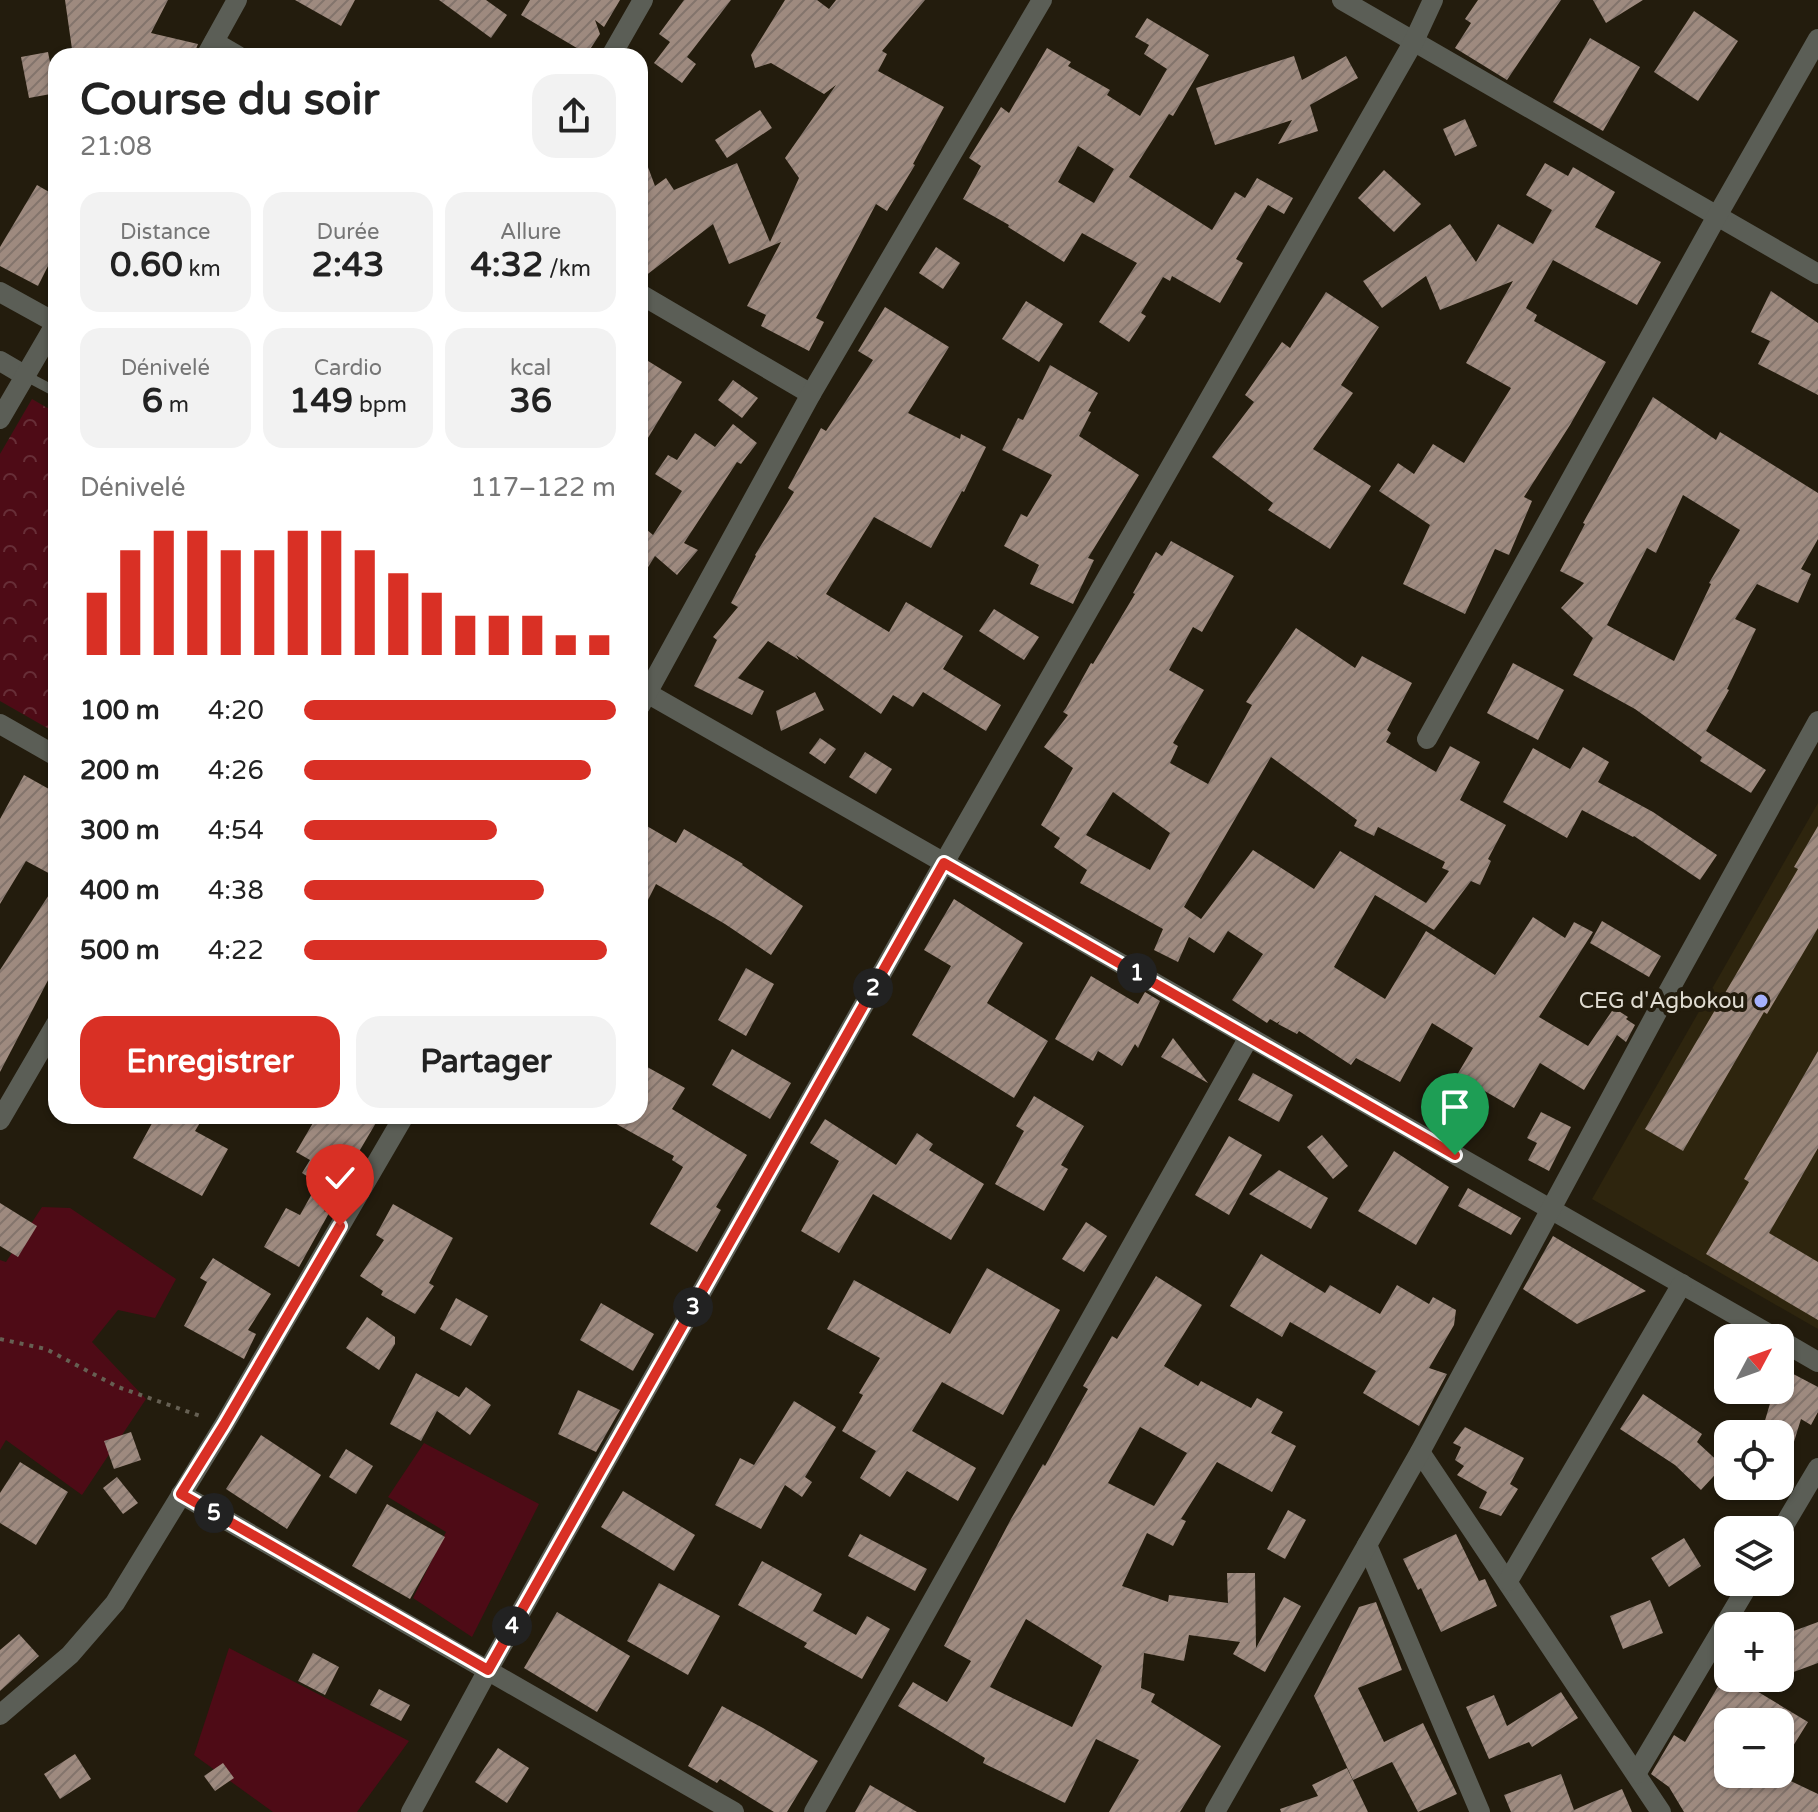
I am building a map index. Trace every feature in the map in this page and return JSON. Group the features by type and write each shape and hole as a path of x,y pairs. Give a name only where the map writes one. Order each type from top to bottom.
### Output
{"street":[{"path":"211,48 237,0"},
{"path":"616,48 643,0"},
{"path":"648,685 811,394 1042,0"},
{"path":"1342,0 1818,274"},
{"path":"411,1812 488,1670 944,863 1414,41 1433,0"},
{"path":"1427,739 1818,39"},
{"path":"0,292 48,319"},
{"path":"648,299 811,394"},
{"path":"0,419 48,336"},
{"path":"0,361 24,375"},
{"path":"648,699 944,863 1752,1324"},
{"path":"1215,1812 1420,1452 1818,721"},
{"path":"0,724 48,751"},
{"path":"814,1812 1249,1037"},
{"path":"0,1120 48,1038"},
{"path":"0,1715 70,1655 115,1603 224,1425 399,1124"},
{"path":"1508,1581 1682,1284"},
{"path":"1794,1348 1818,1362"},
{"path":"1420,1452 1661,1812"},
{"path":"1790,1516 1818,1468"},
{"path":"181,1494 734,1812"},
{"path":"1367,1545 1480,1812"},
{"path":"1636,1774 1742,1596"},
{"path":"1227,1790 1236,1812"}],"lane":[{"path":"24,375 48,388"}],"path":[{"path":"0,1339 46,1349 118,1387 224,1425"}],"shaded area":[{"name":"CEG d'Agbokou","path":"1818,803 1818,1329 1592,1199"}],"green space":[{"path":"32,399 48,408 48,728 0,701 0,454"},
{"path":"42,1207 70,1208 176,1279 155,1318 118,1310 92,1342 146,1399 82,1495 6,1440 0,1450 0,1260 6,1262"},
{"path":"424,1443 539,1504 472,1637 413,1598 446,1532 388,1497"},
{"path":"229,1648 409,1741 357,1812 273,1812 194,1755"}],"building":[{"path":"65,0 168,0 151,33 198,44 196,48 72,48"},
{"path":"295,0 355,0 341,26"},
{"path":"439,0 486,0 507,15 491,38"},
{"path":"530,0 620,0 604,27 595,20 600,34 591,48 577,48 521,15"},
{"path":"684,0 731,0 687,57 696,64 682,83 654,63 670,42 659,34"},
{"path":"785,0 817,0 829,9 836,0 925,0 882,51 887,54 878,71 944,107 915,165 887,211 876,204 816,318 824,322 809,351 761,326 766,315 747,306 781,242 729,264 713,224 648,274 648,167 655,186 666,178 674,190 737,163 770,242 799,178 785,158 836,85 824,94 771,63 755,68 751,55"},
{"path":"1478,0 1561,0 1507,80 1455,48 1471,23 1465,19"},
{"path":"1593,0 1643,0 1606,23"},
{"path":"1694,11 1738,41 1698,101 1654,72"},
{"path":"1147,18 1209,55 1173,116 1169,114 1129,177 1212,230 1235,192 1245,198 1257,178 1293,198 1284,214 1268,205 1236,259 1243,263 1220,303 1172,276 1170,281 1163,277 1141,313 1146,316 1129,342 1099,322 1137,263 1082,233 1064,262 963,199 981,166 969,158 1001,107 1009,113 1047,48 1071,62 1068,66 1110,90 1107,95 1140,116 1167,69 1144,54 1149,45 1135,37","holes":["1078,146 1114,169 1094,203 1058,182"]},
{"path":"1590,38 1640,67 1603,131 1553,102"},
{"path":"48,52 48,94 29,98 21,57"},
{"path":"1294,56 1302,80 1346,56 1358,78 1310,105 1318,131 1278,144 1292,120 1215,145 1196,88"},
{"path":"760,110 772,128 727,158 715,140"},
{"path":"1465,119 1477,146 1455,156 1443,129"},
{"path":"1545,163 1568,176 1573,167 1615,192 1595,227 1661,262 1637,305 1553,260 1526,308 1537,315 1534,321 1606,362 1524,497 1532,501 1509,555 1495,549 1465,614 1403,584 1430,525 1379,491 1398,463 1414,474 1433,444 1464,463 1511,388 1466,363 1513,281 1440,310 1426,276 1382,308 1363,281 1450,224 1476,262 1498,224 1533,244 1552,210 1526,195"},
{"path":"1384,170 1421,204 1394,232 1358,198"},
{"path":"37,185 48,191 48,266 38,286 0,266 0,247"},
{"path":"936,247 960,263 943,289 919,273"},
{"path":"1771,291 1818,323 1818,395 1758,364 1770,341 1751,332"},
{"path":"1326,292 1379,327 1341,385 1353,393 1313,449 1371,486 1330,549 1268,510 1273,503 1212,457 1254,402 1245,395 1282,342 1290,348"},
{"path":"1026,301 1063,324 1039,362 1002,339"},
{"path":"885,307 949,347 908,413 960,439 961,434 986,447 931,548 874,517 826,594 889,632 906,602 963,636 943,669 1001,705 986,731 923,692 913,707 893,695 881,714 796,655 799,660 768,641 738,678 764,691 752,715 694,686 717,640 713,637 738,607 731,603 755,555 794,492 788,488 821,428 826,431 873,360 858,351"},
{"path":"648,361 682,382 648,438"},
{"path":"1050,365 1098,393 1079,436 1139,475 1088,558 1094,560 1073,604 1030,584 1039,565 1004,546 1021,514 1027,517 1052,475 1002,450 1018,418 1023,420"},
{"path":"733,380 758,398 742,418 718,400"},
{"path":"1653,397 1716,440 1720,432 1818,493 1818,539 1801,569 1811,574 1798,603 1757,584 1735,619 1756,629 1729,690 1706,731 1766,770 1751,793 1700,761 1702,757 1635,709 1573,675 1593,638 1561,608 1584,583 1560,571","holes":["1683,495 1740,530 1709,583 1674,661 1607,625 1647,548 1656,553"]},
{"path":"733,424 757,443 741,464 737,462 684,543 698,550 677,575 655,556 648,567 648,531 653,535 682,491 655,474 668,455 677,460 695,433 715,447"},
{"path":"1171,541 1234,576 1202,632 1193,627 1169,670 1204,690 1173,743 1178,746 1170,763 1208,784 1252,705 1246,702 1296,628 1355,668 1362,656 1412,683 1387,730 1391,733 1386,742 1436,772 1450,746 1480,762 1460,800 1506,825 1488,859 1491,861 1480,885 1471,881 1434,930 1375,895 1334,967 1385,999 1426,931 1495,975 1533,917 1565,938 1574,922 1593,932 1539,1017 1588,1046 1614,1008 1635,1025 1626,1042 1617,1035 1584,1090 1540,1063 1514,1108 1457,1075 1473,1048 1432,1023 1400,1082 1356,1058 1351,1065 1299,1031 1297,1034 1278,1024 1280,1021 1277,1023 1270,1019 1267,1023 1232,1000 1263,954 1228,931 1214,953 1189,937 1178,962 1154,950 1163,929 1080,883 1087,870 1054,847 1060,838 1041,825 1073,768 1044,747 1068,715 1063,712 1135,594 1156,552 1162,556","holes":["1271,757 1357,820 1354,826 1374,836 1378,827 1445,862 1442,868 1449,871 1426,903 1340,851 1314,889 1253,850 1201,919 1184,907","1113,792 1170,833 1150,870 1086,835"]},
{"path":"994,609 1039,637 1024,660 979,631"},
{"path":"1513,663 1564,690 1538,740 1487,713"},
{"path":"815,692 824,710 781,731 776,711"},
{"path":"820,738 836,749 825,764 809,753"},
{"path":"1583,747 1609,762 1598,782 1653,812 1717,855 1700,880 1634,836 1582,810 1567,838 1503,802 1533,748 1570,769"},
{"path":"865,752 892,769 876,794 849,777"},
{"path":"24,775 48,788 48,873 26,861 0,904 0,819"},
{"path":"1818,826 1818,928 1767,1014 1764,1012 1683,1151 1645,1129 1798,869 1794,867"},
{"path":"648,827 676,843 684,829 743,864 803,906 771,955 656,884 648,900"},
{"path":"48,896 48,980 0,1072 0,970"},
{"path":"954,899 1023,943 987,1003 1048,1041 1014,1098 912,1035 951,966 924,950"},
{"path":"1602,921 1661,956 1649,977 1590,943"},
{"path":"746,968 774,984 746,1036 718,1020"},
{"path":"1091,976 1138,1004 1145,992 1160,1001 1138,1048 1135,1044 1122,1066 1098,1051 1093,1061 1055,1039"},
{"path":"1173,1038 1208,1083 1161,1057"},
{"path":"732,1049 791,1083 770,1119 712,1085"},
{"path":"1818,1051 1818,1148 1769,1233 1818,1262 1818,1320 1706,1254 1749,1182 1744,1179"},
{"path":"648,1067 685,1088 672,1109 747,1155 716,1207 721,1210 697,1252 650,1224 683,1167 672,1160 674,1156 616,1124 648,1124"},
{"path":"1253,1073 1293,1095 1279,1122 1238,1100"},
{"path":"1034,1096 1084,1126 1061,1165 1068,1169 1044,1211 995,1184 1024,1131 1016,1126"},
{"path":"1541,1112 1571,1127 1549,1171 1528,1160 1537,1143 1527,1138"},
{"path":"825,1119 896,1165 917,1133 933,1144 929,1150 984,1184 951,1240 873,1194 839,1253 801,1231 839,1161 810,1143"},
{"path":"152,1124 199,1124 195,1131 228,1149 202,1196 133,1158"},
{"path":"312,1124 375,1124 324,1211 329,1213 299,1267 264,1247 286,1208 300,1215 318,1183 302,1173 310,1160 296,1152"},
{"path":"1322,1135 1348,1166 1333,1179 1307,1147"},
{"path":"1229,1136 1262,1155 1229,1215 1195,1195"},
{"path":"1394,1151 1449,1187 1416,1245 1358,1211"},
{"path":"1279,1170 1328,1198 1311,1229 1249,1194"},
{"path":"1468,1188 1521,1218 1511,1235 1458,1206"},
{"path":"0,1203 37,1226 18,1257 0,1246"},
{"path":"393,1204 453,1238 429,1283 434,1286 415,1314 381,1295 383,1291 360,1276 384,1240 376,1235"},
{"path":"1086,1222 1107,1236 1084,1272 1062,1259"},
{"path":"1553,1236 1646,1291 1577,1324 1523,1289"},
{"path":"1261,1254 1325,1293 1330,1285 1380,1314 1397,1285 1429,1304 1433,1297 1456,1310 1454,1325 1429,1368 1447,1374 1419,1426 1363,1393 1376,1371 1290,1322 1282,1337 1230,1306"},
{"path":"213,1258 271,1294 248,1330 256,1334 244,1359 184,1326 207,1282 200,1278"},
{"path":"987,1268 1060,1310 1003,1415 942,1382 912,1431 976,1468 958,1501 907,1471 890,1497 860,1478 876,1451 842,1431 863,1395 859,1393 880,1358 827,1329 854,1280 950,1334"},
{"path":"1156,1276 1202,1305 1164,1366 1198,1386 1201,1381 1251,1408 1257,1398 1283,1412 1271,1433 1296,1446 1272,1492 1217,1462 1181,1519 1186,1521 1173,1546 1147,1533 1122,1586 1168,1602 1169,1595 1228,1603 1227,1573 1255,1573 1256,1648 1284,1597 1301,1606 1265,1672 1233,1654 1240,1642 1189,1635 1184,1661 1144,1653 1141,1688 1155,1694 1151,1702 1221,1746 1180,1812 1109,1812 1139,1760 1096,1739 1065,1803 983,1763 985,1758 898,1706 913,1682 947,1702 971,1661 944,1646 1011,1519 1088,1389 1083,1386 1112,1336 1117,1339","holes":["1140,1427 1187,1453 1154,1506 1108,1483","1026,1619 1102,1666 1072,1727 990,1687"]},
{"path":"456,1298 488,1316 471,1346 440,1329"},
{"path":"601,1303 654,1334 633,1371 580,1340"},
{"path":"367,1317 395,1337 395,1344 379,1370 346,1348"},
{"path":"416,1373 459,1397 466,1387 491,1405 470,1435 437,1411 421,1441 390,1424"},
{"path":"1794,1374 1818,1387 1818,1412 1811,1425 1801,1419 1794,1442 1794,1420 1765,1420 1770,1404 1794,1404"},
{"path":"578,1390 620,1410 596,1452 558,1434"},
{"path":"1643,1394 1702,1434 1697,1442 1714,1458 1714,1476 1701,1490 1675,1465 1620,1429"},
{"path":"794,1401 836,1427 805,1477 812,1482 802,1497 785,1485 761,1529 715,1505 740,1458 754,1465"},
{"path":"1465,1427 1524,1458 1510,1484 1518,1489 1501,1516 1479,1508 1487,1492 1457,1475 1464,1466 1455,1460 1461,1447 1453,1443"},
{"path":"131,1432 141,1460 114,1469 104,1441"},
{"path":"261,1435 321,1475 287,1529 226,1489"},
{"path":"346,1449 373,1466 356,1494 329,1477"},
{"path":"20,1462 68,1492 36,1545 0,1523 0,1493"},
{"path":"117,1477 138,1503 123,1514 103,1488"},
{"path":"623,1491 695,1535 674,1571 601,1527"},
{"path":"387,1504 445,1537 410,1599 352,1566"},
{"path":"1288,1510 1306,1520 1285,1559 1267,1549"},
{"path":"860,1534 927,1569 915,1591 848,1556"},
{"path":"1456,1534 1479,1581 1485,1579 1497,1606 1441,1632 1421,1588 1418,1590 1403,1559"},
{"path":"1684,1538 1701,1566 1669,1587 1651,1558"},
{"path":"762,1561 822,1594 813,1611 856,1635 867,1616 890,1629 862,1679 804,1647 807,1643 738,1605"},
{"path":"659,1583 720,1616 688,1675 627,1641"},
{"path":"1650,1600 1663,1633 1623,1649 1610,1616"},
{"path":"1376,1602 1402,1670 1358,1688 1384,1742 1423,1723 1457,1794 1418,1812 1392,1762 1353,1780 1314,1696 1359,1607"},
{"path":"557,1612 630,1656 597,1712 524,1668"},
{"path":"1818,1622 1818,1663 1794,1672 1794,1631"},
{"path":"19,1634 39,1656 0,1691 0,1650"},
{"path":"313,1653 339,1667 325,1695 298,1681"},
{"path":"379,1689 410,1705 401,1721 370,1705"},
{"path":"1561,1692 1578,1718 1532,1747 1529,1742 1489,1759 1466,1707 1494,1695 1507,1726"},
{"path":"1715,1692 1758,1692 1785,1708 1714,1708 1714,1788 1794,1788 1794,1783 1818,1794 1818,1812 1684,1812 1669,1787 1651,1774 1674,1735 1685,1742"},
{"path":"722,1706 818,1761 787,1812 774,1812 720,1779 717,1783 688,1766"},
{"path":"1794,1714 1808,1722 1794,1744"},
{"path":"498,1748 529,1768 507,1803 475,1782"},
{"path":"75,1754 91,1779 60,1799 44,1774"},
{"path":"223,1763 234,1778 215,1791 204,1776"},
{"path":"1347,1768 1368,1812 1281,1812 1280,1809 1318,1796 1312,1785"},
{"path":"1561,1774 1574,1810 1622,1789 1632,1812 1511,1812 1504,1795"},
{"path":"870,1785 917,1812 855,1812"}],"place":[{"name":"CEG d'Agbokou","path":"1761,1001"}],"route":[{"path":"340,1226 181,1494 488,1670 944,863 1455,1155"}]}
